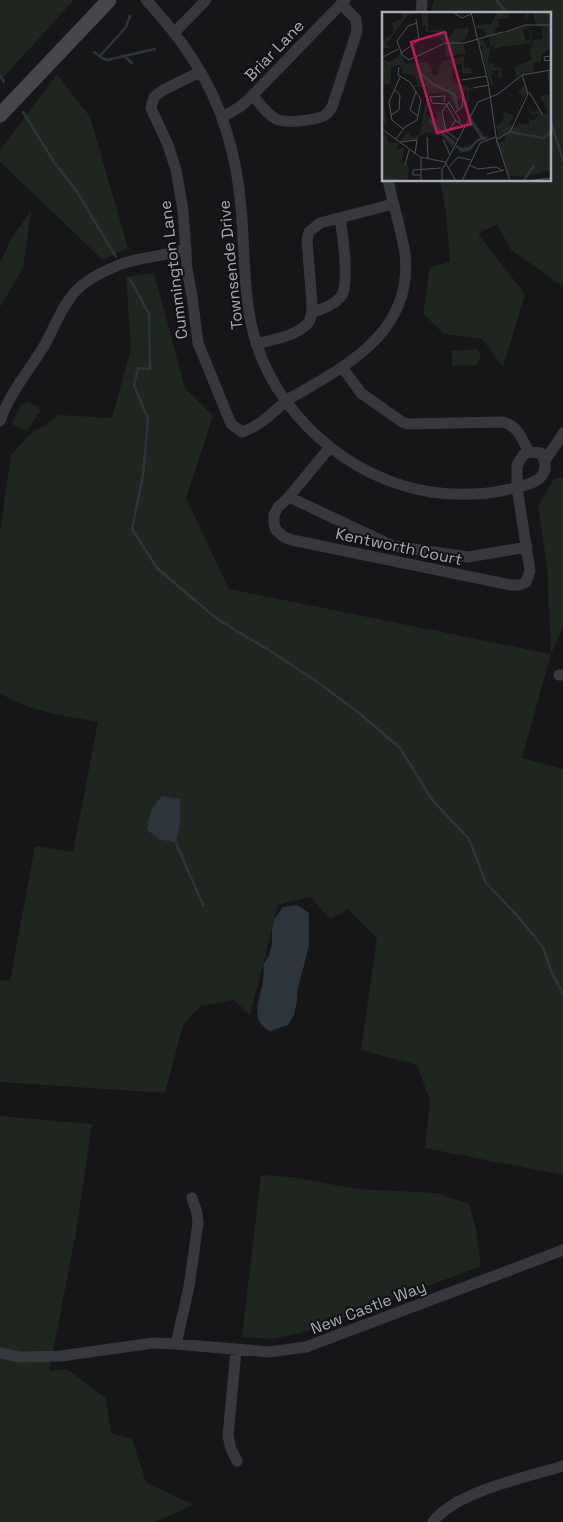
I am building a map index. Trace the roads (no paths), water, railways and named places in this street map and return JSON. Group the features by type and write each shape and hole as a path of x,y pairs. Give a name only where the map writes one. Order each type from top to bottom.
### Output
{"street":[{"path":"0,100 95,0"},
{"path":"0,115 109,0"},
{"name":"Townsende Drive","path":"146,0 174,33 200,72 222,117 239,188 247,299 256,344 272,380 294,412 330,447 362,468 408,487 452,495 484,494 533,484 544,474 546,468 544,460 563,433"},
{"path":"174,33 206,0"},
{"path":"253,96 269,114 281,121 288,122 319,117 329,112 356,31 356,19 343,2"},
{"name":"Briar Lane","path":"222,117 238,108 253,96 343,2"},
{"name":"Cummington Lane","path":"200,72 163,90 154,97 151,108 168,145 176,170 198,342 231,424 242,432 255,428 280,408 285,401"},
{"path":"285,401 342,367 379,338 391,321 400,303 405,283 405,264 403,244 388,181"},
{"path":"256,344 300,330 309,322 312,312 307,240 309,232 320,223 393,204"},
{"path":"312,312 328,306 341,296 346,282 340,218"},
{"path":"0,421 11,394 34,363 69,299 80,287 94,277 118,265 186,249"},
{"path":"342,367 361,393 402,422 408,424 502,422 510,424 516,429 529,452"},
{"name":"Kentworth Court","path":"330,447 289,498 278,507 274,515 274,524 276,530 284,537 511,585 519,585 526,582 530,571 517,488"},
{"path":"517,488 517,465 523,455 529,452 541,453 544,460"},
{"path":"289,498 393,546 468,556 527,547"},
{"path":"176,1344 189,1287 198,1224 192,1198"},
{"name":"New Castle Way","path":"0,1353 20,1357 48,1357 153,1343 269,1352 306,1347 563,1250"},
{"path":"236,1350 228,1436 230,1450 237,1461"},
{"path":"433,1522 449,1506 467,1496 563,1466"}],"waterway":[{"path":"496,0 506,12"},
{"path":"100,56 126,27 130,16"},
{"path":"94,52 107,60 155,49"},
{"path":"124,56 132,63"},
{"path":"0,75 4,82"},
{"path":"23,112 54,162 76,190 116,257"},
{"path":"550,119 563,160"},
{"path":"130,279 149,314 150,369 138,368 134,385 148,419 143,475 132,529 157,568 217,619 316,681 359,713 400,748 433,801 469,839 486,883 515,913 543,947 551,971 563,994"},
{"path":"176,843 203,905"}]}
